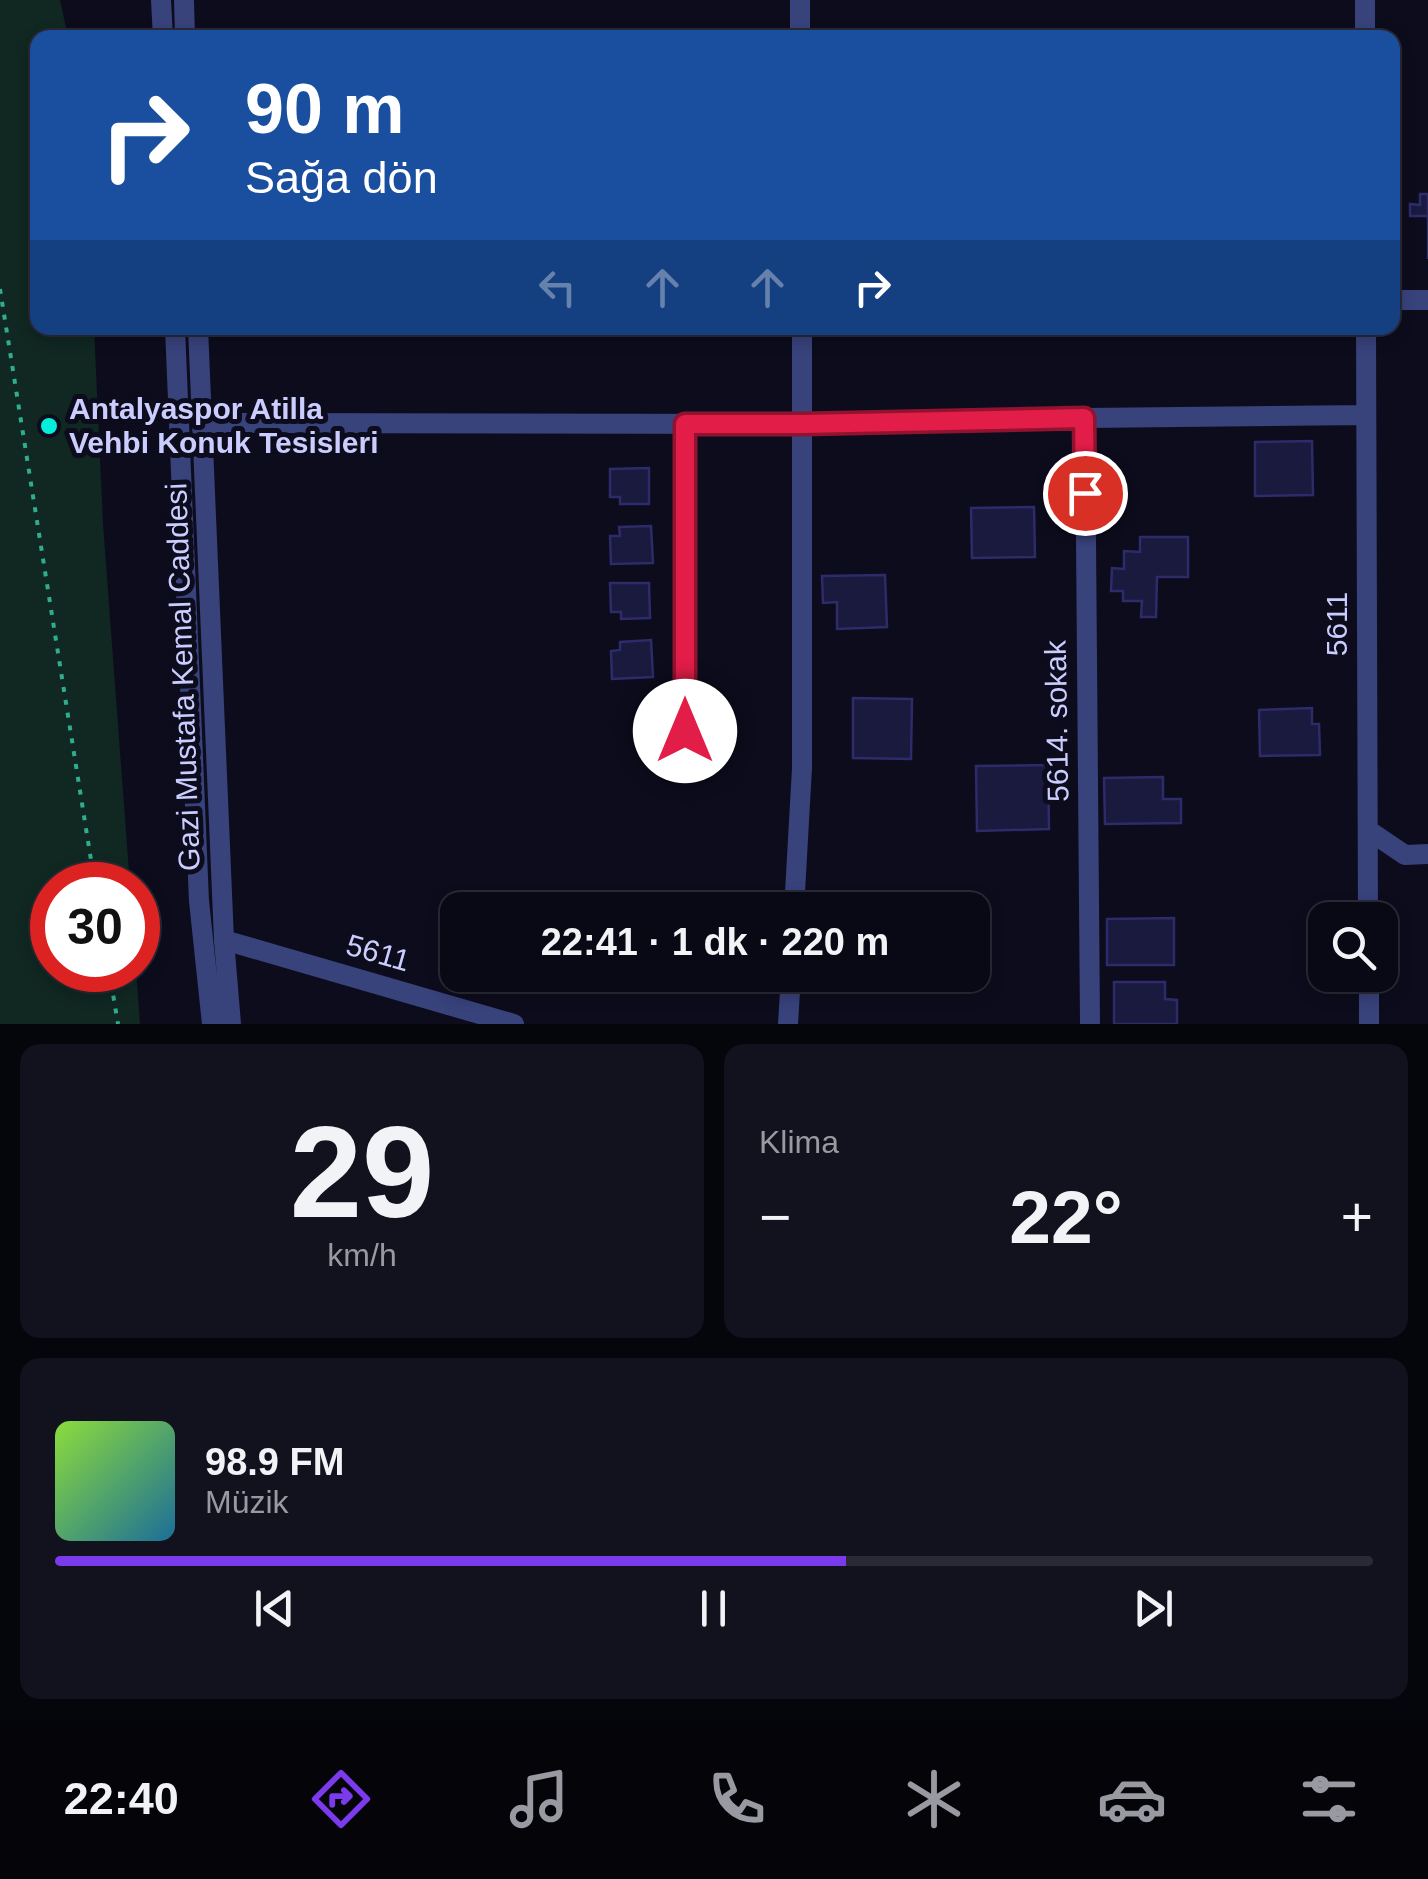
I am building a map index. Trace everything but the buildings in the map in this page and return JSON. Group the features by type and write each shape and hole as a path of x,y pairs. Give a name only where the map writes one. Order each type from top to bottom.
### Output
{"street":[{"path":"162,0 163,30"},
{"path":"184,0 185,30"},
{"path":"800,0 800,30"},
{"path":"1365,0 1365,30"},
{"path":"1400,300 1428,300"},
{"name":"Gazi Mustafa Kemal Caddesi","path":"175,335 198,901 212,1024"},
{"name":"Gazi Mustafa Kemal Caddesi","path":"198,335 224,940 232,1024"},
{"path":"795,892 802,768 802,335"},
{"name":"5611","path":"1366,335 1368,902"},
{"path":"202,423 803,424 1366,415"},
{"name":"5614. sokak","path":"1084,418 1090,1024"},
{"path":"685,424 685,731"},
{"path":"1368,830 1405,856 1428,854"},
{"name":"5611","path":"224,940 514,1024"},
{"path":"788,1024 790,992"},
{"path":"1369,992 1369,1024"}],"path":[{"path":"0,288 92,862"},
{"path":"113,992 118,1024"}],"green space":[{"name":"Antalyaspor Atilla Vehbi Konuk Tesisleri","path":"0,0 60,0 66,30 30,30 30,335 94,335 103,524 128,862 30,862 30,992 138,992 140,1024 0,1024"}],"place":[{"name":"Antalyaspor Atilla Vehbi Konuk Tesisleri","path":"49,426"}],"route":[{"path":"685,731 685,424 1084,418 1085,493"}]}
